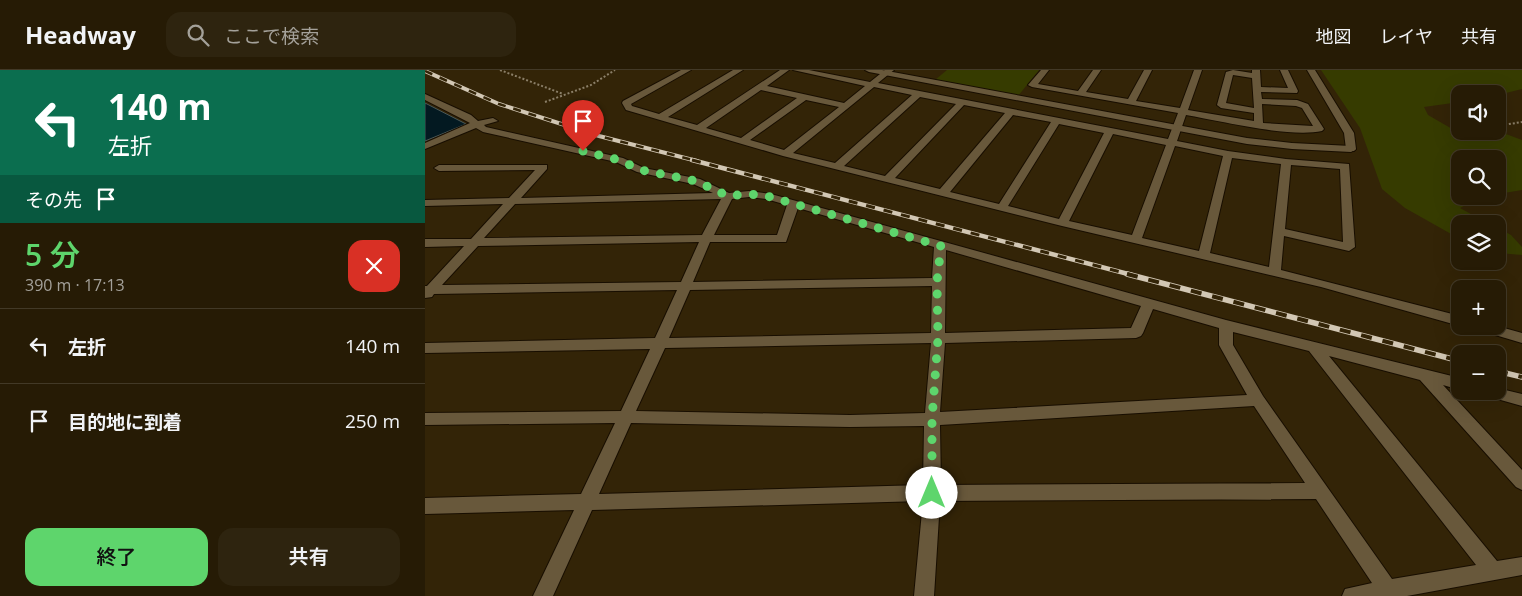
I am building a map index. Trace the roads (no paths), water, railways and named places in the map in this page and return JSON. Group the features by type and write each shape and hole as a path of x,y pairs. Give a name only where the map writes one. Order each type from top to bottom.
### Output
{"street":[{"path":"687,70 626,103 629,108 786,154 1062,223 1275,272 1451,319"},
{"path":"661,117 739,70"},
{"path":"699,128 785,70"},
{"path":"797,70 1228,154 1286,162 1345,166 1349,246 1279,231"},
{"path":"869,70 888,72 1247,141 1292,146 1351,148 1349,133 1311,70"},
{"path":"1045,70 1032,85 1259,125 1319,129 1305,106 1297,103 1258,106 1221,105 1231,72 1257,73 1257,89 1258,106 1259,125"},
{"path":"1080,94 1097,70"},
{"path":"1130,103 1148,70"},
{"path":"1136,239 1198,70"},
{"path":"1257,89 1293,91 1284,70"},
{"path":"786,154 888,72"},
{"path":"759,87 846,106"},
{"path":"837,167 918,94"},
{"path":"743,141 803,97"},
{"path":"425,98 469,117 483,129 619,160 641,170 696,181 728,196"},
{"path":"888,179 962,102"},
{"path":"943,193 1011,112"},
{"path":"1002,208 1057,120"},
{"path":"425,146 476,124 493,121"},
{"path":"1062,223 1110,131"},
{"path":"1204,255 1228,154"},
{"path":"1275,272 1286,162"},
{"path":"427,292 543,167 439,168"},
{"path":"425,203 749,194 767,196 793,205 1148,304 1451,382"},
{"path":"543,596 661,344 706,238 728,196"},
{"path":"425,243 706,238 782,239 793,205"},
{"path":"924,596 932,493 932,419 938,338 937,282 941,246"},
{"path":"427,292 937,282"},
{"path":"425,348 1136,333 1148,304"},
{"path":"1226,325 1226,345 1258,400 1389,593"},
{"path":"1506,333 1522,338"},
{"path":"1315,348 1493,571"},
{"path":"1426,376 1522,482"},
{"path":"1506,396 1522,400"},
{"path":"425,419 626,417 850,421 932,419 1258,400"},
{"path":"425,506 932,493 1319,491"},
{"path":"1352,596 1389,593 1522,566"}],"water":[{"path":"425,103 466,124 425,141"}],"railway":[{"path":"425,71 499,104 599,136 697,161"},
{"path":"692,160 1132,275"},
{"path":"1127,274 1451,359"},
{"path":"1506,373 1522,377"}]}
